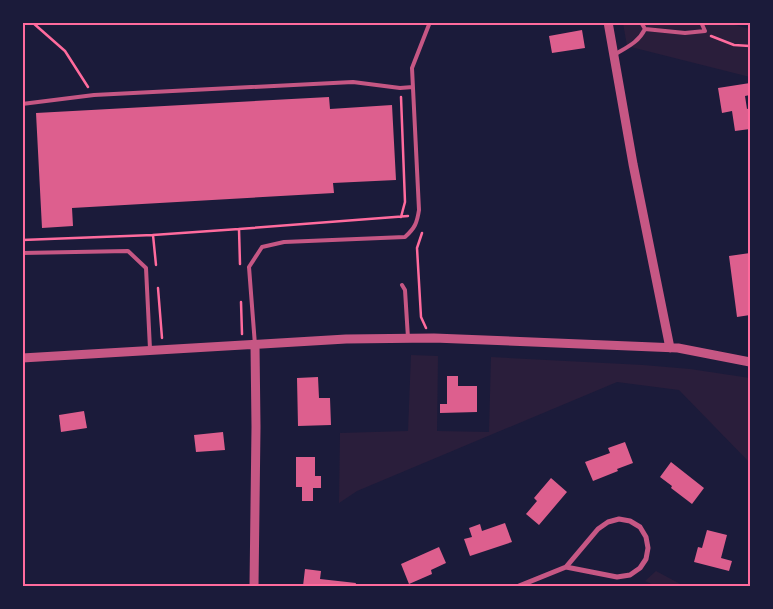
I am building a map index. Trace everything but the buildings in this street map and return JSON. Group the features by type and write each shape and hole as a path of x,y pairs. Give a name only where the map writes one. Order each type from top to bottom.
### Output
{"street":[{"path":"608,22 633,164 670,348"},
{"path":"22,358 346,339 434,338 670,348 750,362"},
{"path":"254,586 255,345"},
{"path":"519,586 566,567 598,529 608,522 619,519 630,521 640,527 646,536 648,548 646,559 640,568 630,575 617,577 566,567"}],"lane":[{"path":"255,345 249,267 262,247 284,242 405,236 413,230 417,223 412,68 430,22"},
{"path":"641,22 645,29"},
{"path":"645,29 685,33 705,32 701,22"},
{"path":"614,54 636,42 645,29"},
{"path":"22,104 94,95 353,82 400,88 413,87"},
{"path":"22,253 128,251 146,268 150,351"},
{"path":"402,285 405,290 408,338"}],"path":[{"path":"32,22 65,51 94,95"},
{"path":"703,32 734,45 750,46"},
{"path":"400,88 405,202 401,217"},
{"path":"22,240 153,235 239,229"},
{"path":"422,232 417,248 421,317 434,338"},
{"path":"153,235 156,274"},
{"path":"157,283 163,350"}],"shaded area":[{"path":"723,22 750,29 750,77 627,46 623,23"},
{"path":"411,355 438,356 437,431 489,432 491,357 643,365 690,369 750,378 750,463 679,390 617,382 357,491 339,503 340,433 408,431"},
{"path":"656,571 684,586 656,586 645,581"}]}
